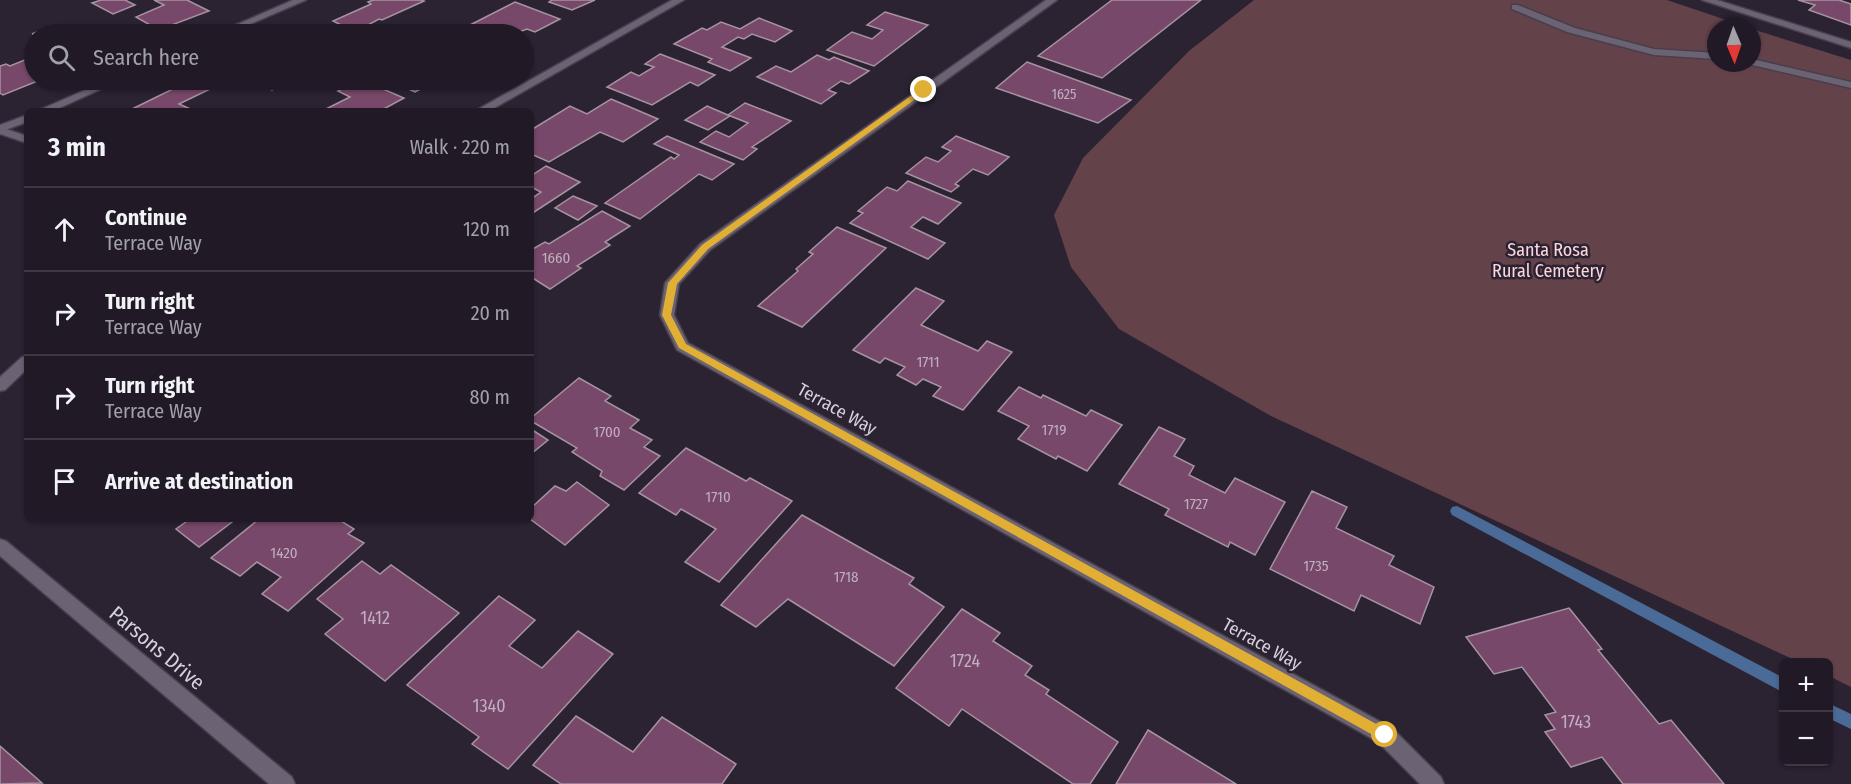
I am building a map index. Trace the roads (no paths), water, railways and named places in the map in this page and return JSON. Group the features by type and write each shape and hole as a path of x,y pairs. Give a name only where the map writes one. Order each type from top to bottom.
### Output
{"street":[{"path":"244,24 301,0"},
{"path":"534,81 680,0"},
{"name":"Terrace Way","path":"1052,0 705,247 672,283 667,315 682,346 1385,735 1434,784"},
{"path":"1707,0 1851,45"},
{"path":"1515,7 1570,30 1654,52 1707,55"},
{"path":"1761,64 1851,85"},
{"path":"50,108 92,90"},
{"path":"486,108 519,90"},
{"path":"0,130 24,119"},
{"path":"0,130 24,139"},
{"path":"0,386 24,365"},
{"name":"Parsons Drive","path":"0,546 285,784"}],"waterway":[{"path":"1457,511 1779,683"},
{"path":"1832,712 1851,722"}],"park label":[{"name":"Santa Rosa Rural Cemetery","path":"1548,260"}]}
